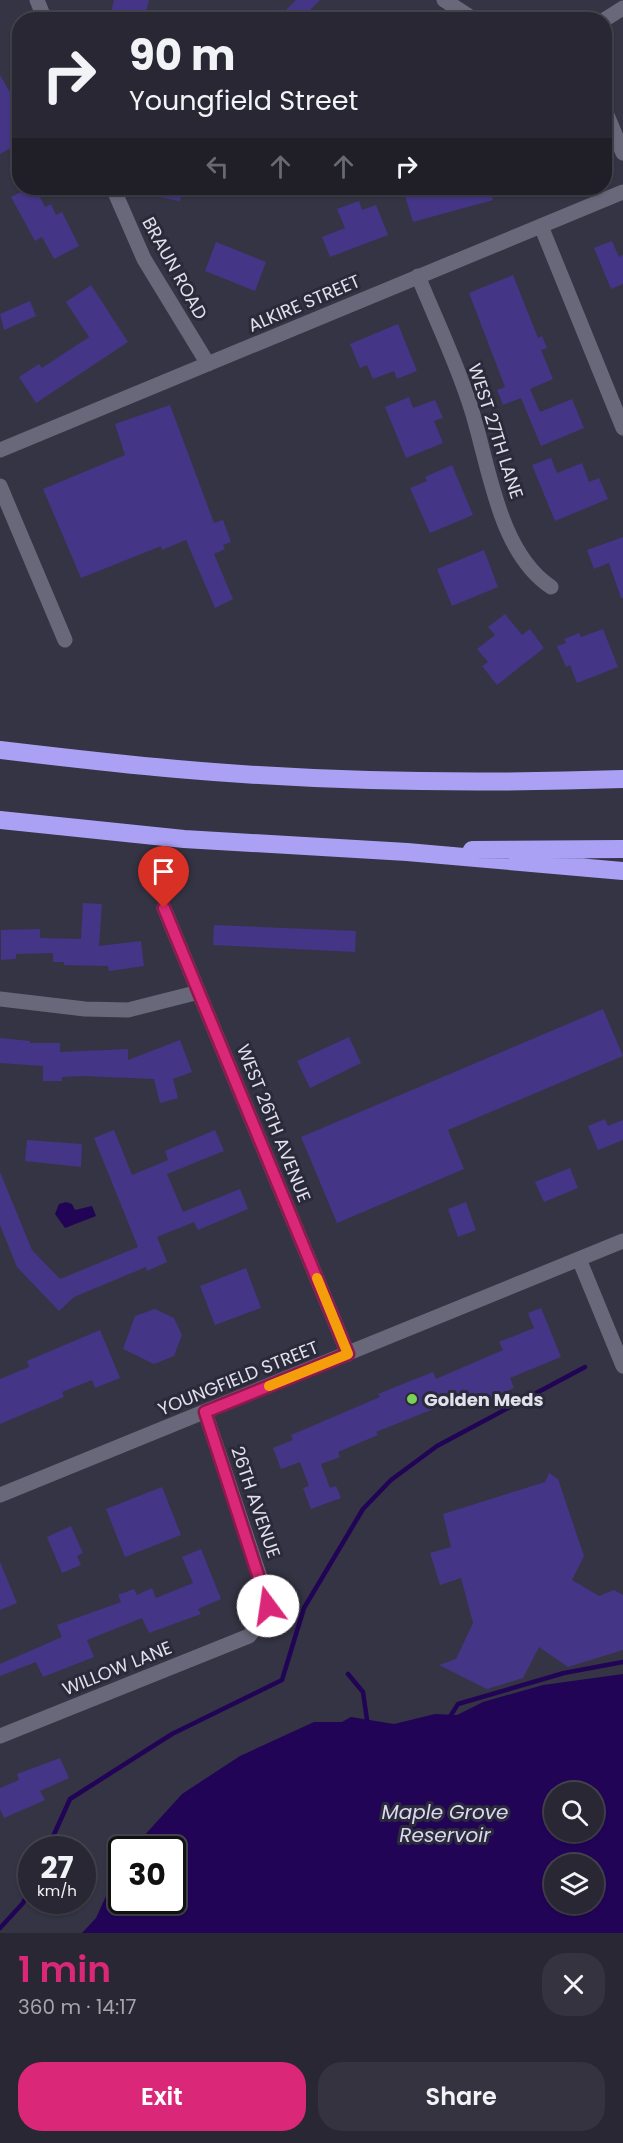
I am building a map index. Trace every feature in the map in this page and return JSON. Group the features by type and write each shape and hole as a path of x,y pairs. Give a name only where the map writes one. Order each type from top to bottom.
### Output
{"highway":[{"path":"0,750 178,769 313,777 513,781 623,779"},
{"path":"0,820 184,839 407,852 623,871"},
{"path":"407,852 623,849"}],"street":[{"path":"444,0 463,12"},
{"path":"612,127 623,153"},
{"name":"ALKIRE STREET","path":"0,450 623,192"},
{"name":"BRAUN ROAD","path":"116,195 144,259 208,364"},
{"path":"541,226 623,428"},
{"name":"WEST 27TH LANE","path":"418,276 468,399 491,486 518,550 531,571 551,587"},
{"path":"0,486 65,640"},
{"name":"WEST 26TH AVENUE","path":"164,908 348,1354"},
{"path":"0,999 85,1009 128,1011 199,992"},
{"name":"YOUNGFIELD STREET","path":"0,1495 623,1241"},
{"path":"579,1259 623,1366"},
{"name":"26TH AVENUE","path":"205,1412 268,1606 249,1636"},
{"name":"WILLOW LANE","path":"0,1736 249,1636"}],"water":[{"path":"66,1202 72,1204 75,1210 92,1206 96,1216 65,1228 55,1214 59,1204"},
{"name":"Maple Grove Reservoir","path":"623,1674 623,1933 82,1933 96,1918 108,1892 108,1914 186,1914 186,1836 144,1836 182,1794 240,1756 314,1722 342,1722 351,1717 394,1724 435,1714 457,1715 483,1702 543,1685"}],"building":[{"path":"114,0 149,0 146,12 111,12"},
{"path":"296,0 320,0 308,12 285,11"},
{"path":"0,75 12,96 12,147 0,154"},
{"path":"39,195 45,207 51,204 56,215 62,212 79,246 54,259 42,237 35,241 11,197"},
{"path":"147,195 181,195 180,201"},
{"path":"492,195 493,200 413,222 405,196"},
{"path":"359,201 362,210 376,205 388,235 330,257 322,237 345,228 337,209"},
{"path":"612,241 619,257 623,255 623,284 611,289 594,248"},
{"path":"216,242 266,262 255,291 205,271"},
{"path":"513,275 538,338 542,336 547,348 541,350 553,379 530,389 540,412 572,399 584,428 541,446 521,398 503,405 497,390 505,387 469,293"},
{"path":"91,285 128,342 36,403 19,377 39,364 42,368 89,337 66,302"},
{"path":"30,301 36,316 4,330 0,314"},
{"path":"398,324 417,371 397,379 394,371 373,379 367,365 360,368 350,344"},
{"path":"409,397 413,408 435,400 443,418 434,421 443,443 406,458 385,407"},
{"path":"170,405 214,523 223,520 231,542 223,545 225,549 214,554 233,599 215,608 186,540 162,550 161,546 81,578 43,489 125,455 115,424"},
{"path":"551,458 557,473 582,463 589,482 599,478 608,499 555,521 532,465"},
{"path":"452,465 473,515 430,533 410,488 427,481 425,477"},
{"path":"623,537 623,598 621,598 609,563 594,569 587,550"},
{"path":"484,550 498,587 452,606 437,569"},
{"path":"505,614 522,635 530,629 544,648 497,685 482,666 488,662 477,649 495,635 488,627"},
{"path":"603,629 618,667 577,683 570,665 566,667 557,646 566,643 564,639 579,633 581,637"},
{"path":"83,903 102,904 99,946 141,941 144,966 109,971 108,966 64,965 64,962 53,962 53,953 16,954 16,959 1,960 1,930 40,929 40,938 81,939"},
{"path":"214,925 356,931 355,952 213,945"},
{"path":"603,1009 623,1056 448,1130 464,1169 337,1223 301,1137"},
{"path":"349,1037 361,1063 310,1088 297,1061"},
{"path":"0,1038 30,1041 30,1043 60,1043 60,1052 128,1049 128,1060 180,1040 192,1072 173,1079 178,1098 160,1103 154,1079 82,1076 62,1077 62,1081 43,1081 43,1066 0,1063"},
{"path":"605,1119 608,1126 623,1120 623,1140 598,1150 588,1126"},
{"path":"114,1130 132,1175 168,1160 165,1151 215,1130 224,1151 167,1174 183,1212 240,1189 248,1209 198,1230 194,1222 157,1237 167,1262 147,1271 146,1267 74,1297 59,1311 17,1267 0,1225 0,1172 32,1250 60,1279 138,1247 94,1138"},
{"path":"27,1140 82,1144 81,1167 25,1161"},
{"path":"570,1168 578,1188 544,1202 535,1182"},
{"path":"466,1202 476,1230 458,1237 448,1209"},
{"path":"246,1268 261,1308 215,1325 200,1286"},
{"path":"541,1308 561,1357 510,1378 514,1388 471,1406 466,1396 376,1432 378,1435 338,1452 340,1457 321,1464 330,1488 336,1486 341,1498 311,1509 303,1488 309,1486 300,1462 281,1469 273,1448 293,1440 291,1435 380,1397 378,1394 433,1372 436,1379 503,1350 499,1342 534,1328 528,1313"},
{"path":"155,1309 174,1318 182,1335 174,1356 154,1364 123,1349 135,1316"},
{"path":"100,1330 120,1378 95,1388 92,1380 62,1392 64,1397 0,1424 0,1379 29,1367 27,1361"},
{"path":"549,1473 558,1479 584,1556 572,1580 599,1596 614,1590 623,1595 623,1650 568,1667 539,1647 523,1678 487,1689 439,1665 456,1659 473,1623 461,1578 440,1585 430,1553 451,1547 443,1514 545,1482"},
{"path":"162,1487 181,1535 125,1557 106,1509"},
{"path":"71,1526 83,1553 77,1556 81,1565 62,1573 47,1537"},
{"path":"201,1549 221,1599 198,1609 201,1614 149,1633 142,1618 87,1640 94,1657 43,1677 36,1662 0,1676 0,1664 62,1637 57,1625 121,1602 118,1595 134,1589 137,1595 152,1588 156,1598 193,1583 182,1557"},
{"path":"0,1562 17,1603 0,1610"},
{"path":"60,1758 69,1778 40,1791 45,1800 4,1818 0,1809 0,1788 19,1780 17,1774"}],"waterway":[{"path":"53,1836 70,1799 172,1734 282,1680 304,1608 363,1509 391,1480 437,1446 585,1367"},
{"path":"451,1715 458,1704 564,1673 623,1662"},
{"path":"348,1674 363,1692 367,1720"},
{"path":"0,1928 18,1908"}],"slow traffic":[{"path":"269,1386 348,1354 317,1278"}],"place":[{"name":"Golden Meds","path":"412,1399"}],"route":[{"path":"164,908 348,1354 205,1412 268,1606"}]}
